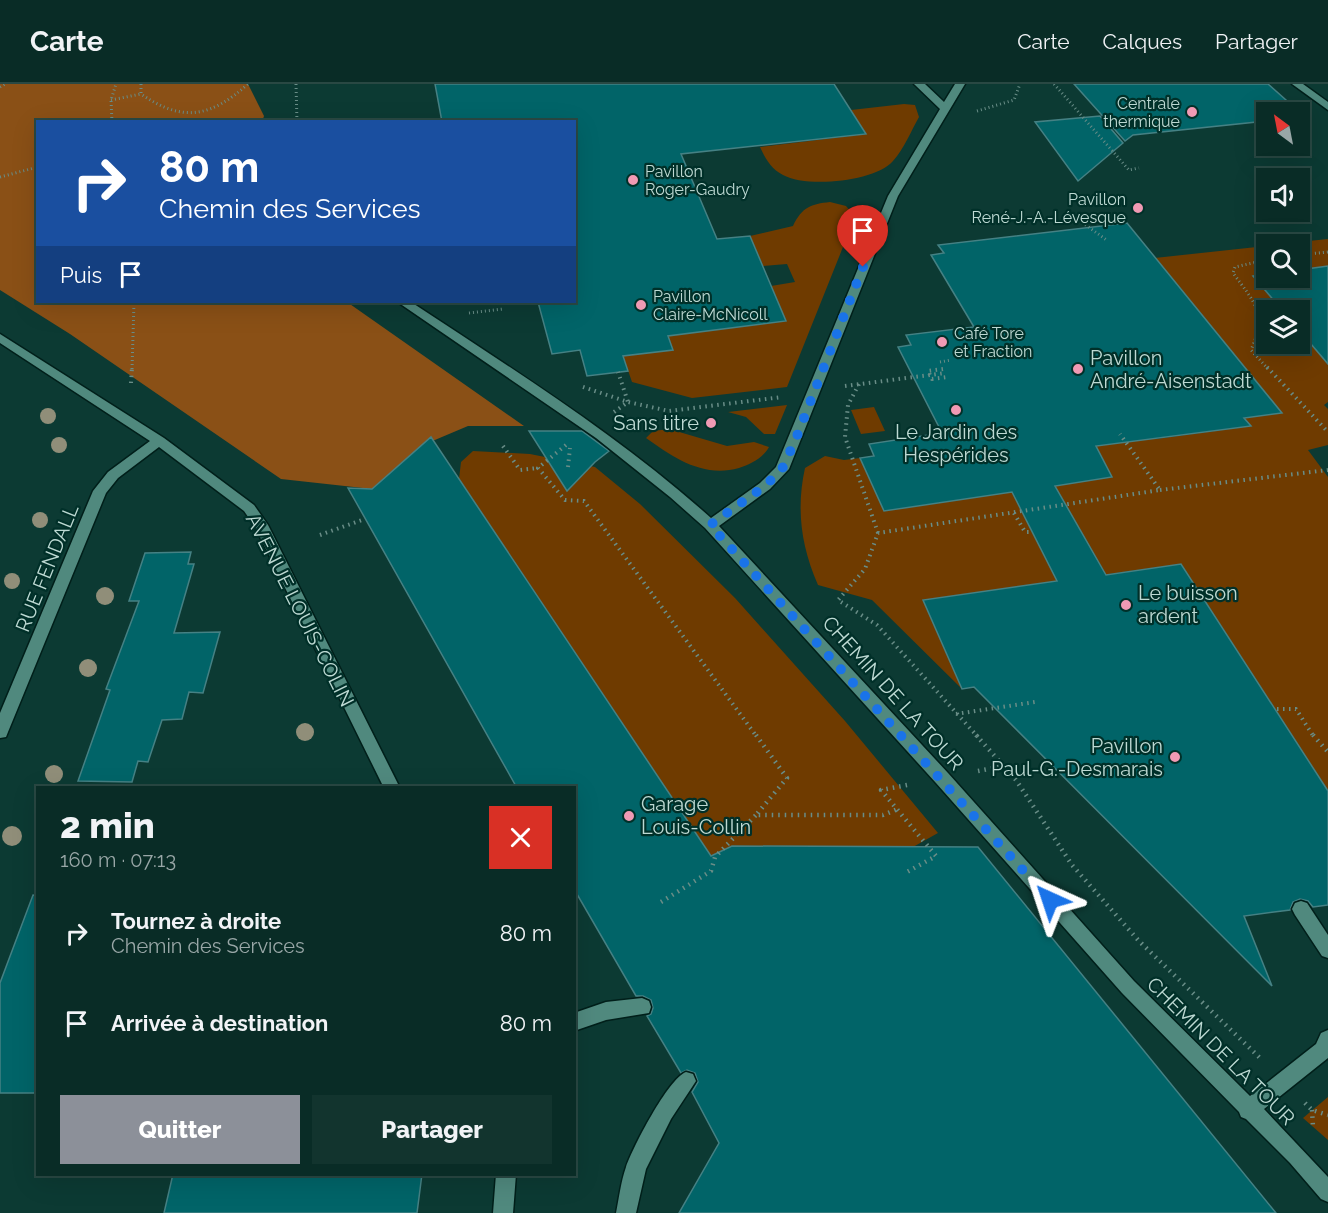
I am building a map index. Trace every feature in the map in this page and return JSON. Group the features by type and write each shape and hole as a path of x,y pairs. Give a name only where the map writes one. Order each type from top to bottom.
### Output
{"street":[{"path":"918,84 946,109"},
{"path":"710,525 765,486 782,469 893,196 960,84"},
{"path":"1297,84 1328,107"},
{"name":"CHEMIN DE LA TOUR","path":"405,303 594,429 671,488 710,525 934,769 1128,987 1248,1110 1297,1156 1328,1192"},
{"name":"AVENUE LOUIS-COLIN","path":"0,338 159,441 249,508 261,525 391,786"},
{"name":"RUE FENDALL","path":"0,732 100,491 113,475 159,441"},
{"path":"1301,909 1328,950"},
{"path":"576,1021 606,1011 642,1007"},
{"path":"1248,1110 1323,1050 1328,1039"},
{"path":"626,1213 636,1167 664,1112 686,1081"},
{"path":"504,1213 506,1176"}],"path":[{"path":"0,87 5,84"},
{"path":"112,120 111,100 116,84"},
{"path":"141,84 141,94"},
{"path":"111,100 141,94 156,106 172,112 192,113 214,109 230,102 248,84"},
{"path":"296,84 297,120"},
{"path":"982,109 1014,100 1020,84"},
{"path":"1054,84 1129,170 1139,168"},
{"path":"0,177 36,168"},
{"path":"1069,213 1108,241"},
{"path":"1310,254 1328,252"},
{"path":"1256,261 1235,267 1233,273 1260,311 1260,332 1251,350 1328,432"},
{"path":"132,383 134,303"},
{"path":"468,313 503,309"},
{"path":"940,362 951,360"},
{"path":"618,372 628,402"},
{"path":"835,388 945,373"},
{"path":"859,384 848,405 845,437 878,533 865,569 838,600 877,625 939,692 955,714 1003,766 1072,865 1139,941 1312,1110 1328,1115"},
{"path":"581,386 628,402 669,411 791,395"},
{"path":"609,416 628,402"},
{"path":"1120,434 1160,490"},
{"path":"503,446 520,470 538,468 571,442 568,467"},
{"path":"538,468 565,500 584,501 787,778 756,815 715,857 711,871 661,902"},
{"path":"878,533 1160,490 1328,470"},
{"path":"1014,513 1025,532 1032,532"},
{"path":"320,535 365,519"},
{"path":"955,714 1035,702"},
{"path":"1277,709 1296,709 1315,738 1328,752"},
{"path":"968,773 1003,766"},
{"path":"907,872 936,856 881,790 911,784"},
{"path":"756,815 883,815 898,809"}],"shaded area":[{"path":"0,84 248,84 264,116 263,120 36,120 36,303 348,303 524,426 468,426 423,445 372,489 281,479 70,334 0,290"},
{"path":"904,104 915,105 919,117 893,161 871,174 840,181 794,179 775,170 760,147 866,134 851,110"},
{"path":"830,202 846,206 853,214 851,227 787,387 692,398 632,382 623,356 673,350 668,336 786,321 771,286 795,282 787,264 763,266 750,236 793,226 808,208"},
{"path":"1328,239 1328,266 1310,268 1310,241"},
{"path":"1256,247 1256,276 1253,277 1256,280 1256,288 1263,288 1273,300 1256,300 1256,354 1310,354 1310,343 1328,364 1328,402 1324,405 1328,409 1328,445 1308,450 1328,477 1328,791 1181,564 923,600 962,689 872,600 818,585 812,570 802,527 802,483 805,468 825,456 844,460 860,458 884,511 1111,477 1092,438 1150,430 1156,439 1250,426 1244,418 1281,413 1178,285 1156,287 1136,260"},
{"path":"787,405 775,434 764,434 746,417 728,412"},
{"path":"874,407 885,431 861,434 851,410"},
{"path":"669,429 727,446 754,442 769,447 756,460 739,468 713,470 701,468 667,453 646,438 653,431"},
{"path":"473,451 530,454 595,467 640,504 735,598 845,721 938,833 913,847 732,846 711,856 459,479 461,462"},
{"path":"1328,1097 1328,1140 1303,1118"}],"building":[{"path":"435,84 834,84 866,134 681,154 717,239 750,236 786,321 668,336 673,350 623,356 628,371 587,376 580,350 552,354 538,303 576,303 576,120 442,120"},
{"name":"Centrale thermique","path":"1074,84 1268,84 1288,102 1256,102 1256,122 1133,135 1125,141"},
{"path":"1100,116 1123,143 1078,181 1035,122"},
{"path":"1127,223 1282,413 1244,418 1251,426 1096,446 1112,477 1055,486 1106,575 1181,564 1328,791 1328,905 1313,907 1308,901 1300,899 1293,902 1290,910 1244,916 1272,986 974,687 962,689 923,600 1057,581 1012,492 884,511 860,458 874,456 869,444 942,433 898,347 911,345 906,335 974,327 931,255 944,253 938,245"},
{"path":"1328,266 1328,364 1310,343 1310,300 1273,300 1263,288 1310,288 1310,268"},
{"path":"529,431 582,431 609,451 567,491"},
{"name":"Garage Louis-Collin","path":"431,437 711,856 732,846 978,847 1276,1213 679,1213 719,1143 692,1092 698,1082 695,1073 687,1070 681,1073 647,1016 651,1014 653,1008 651,1000 643,996 636,996 576,892 576,786 516,786 348,488 372,489"},
{"path":"191,552 188,564 194,564 174,633 220,632 203,693 189,692 182,719 162,720 148,762 138,761 132,782 78,781 110,690 106,689 139,601 129,601 145,553"},
{"path":"33,895 36,896 36,1093 0,1093 0,983"},
{"path":"173,1176 422,1176 417,1213 164,1213"}],"place":[{"name":"Centrale thermique","path":"1192,112"},
{"name":"Pavillon Roger-Gaudry","path":"633,180"},
{"name":"Pavillon René-J.-A.-Lévesque","path":"1138,208"},
{"name":"Pavillon Claire-McNicoll","path":"641,305"},
{"name":"Café Tore et Fraction","path":"942,342"},
{"name":"Pavillon André-Aisenstadt","path":"1078,369"},
{"name":"Le Jardin des Hespérides","path":"956,410"},
{"name":"Sans titre","path":"711,423"},
{"name":"Le buisson ardent","path":"1126,605"},
{"name":"Pavillon Paul-G.-Desmarais","path":"1175,757"},
{"name":"Garage Louis-Collin","path":"629,816"}],"route":[{"path":"863,267 782,469 765,486 710,525 800,621 1050,900"}]}
